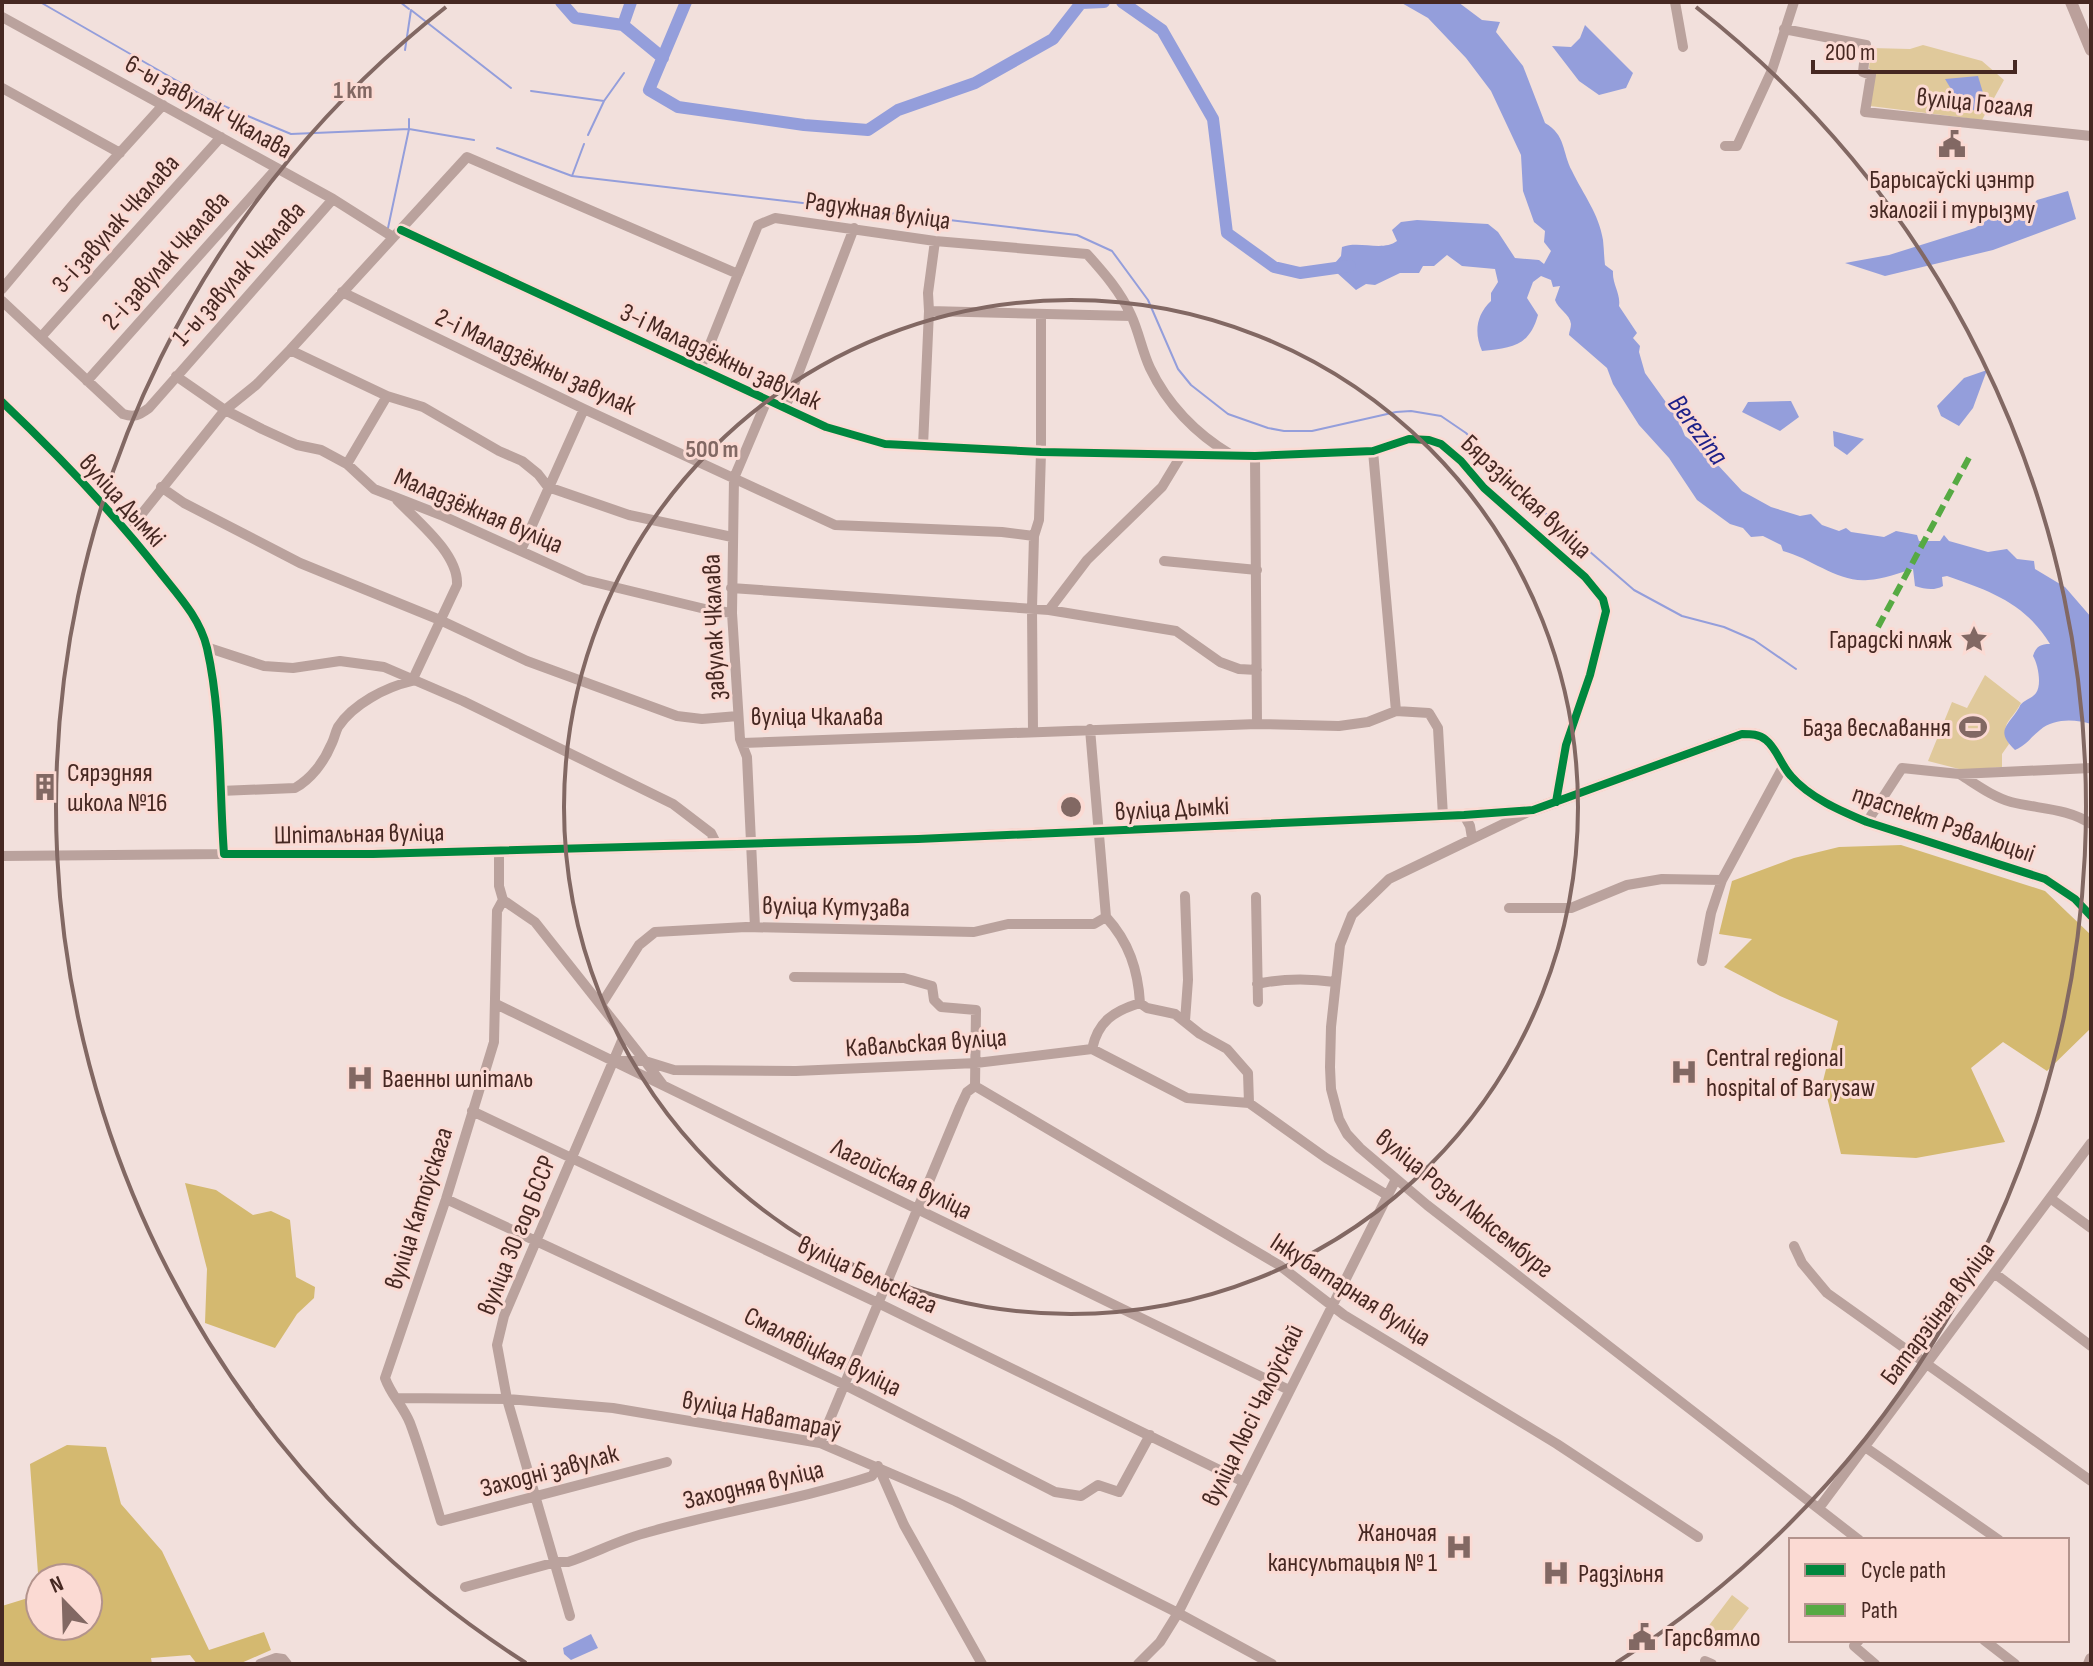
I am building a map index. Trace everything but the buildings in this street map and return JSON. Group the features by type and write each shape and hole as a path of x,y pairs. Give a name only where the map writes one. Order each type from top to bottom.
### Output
{"main road":[{"path":"2071,2 2091,50"},
{"name":"вуліца Розы Люксембург","path":"1533,810 1742,734 1754,734"},
{"name":"праспект Рэвалюцыі","path":"1754,734 1769,741 1783,767 1803,788 1839,810 1867,822 2045,879 2075,899 2091,916"},
{"name":"вуліца Дымкі","path":"716,843 1100,831 1533,810"},
{"name":"Шпітальная вуліца","path":"224,854 499,851 716,843"}],"street":[{"path":"1675,2 1683,47"},
{"path":"1725,146 1737,146 1772,70 1794,2"},
{"name":"6-ы завулак Чкалава","path":"2,17 397,233"},
{"name":"вуліца Гогаля","path":"1784,29 1866,45 1863,72 1871,75 1865,112 2091,136"},
{"path":"2,88 120,153"},
{"path":"2,289 163,105"},
{"name":"3-і завулак Чкалава","path":"41,337 221,137"},
{"path":"128,531 225,410 256,385 290,350 467,157 738,274"},
{"name":"2-і завулак Чкалава","path":"87,381 277,168"},
{"name":"1-ы завулак Чкалава","path":"176,376 333,199"},
{"name":"Радужная вуліца","path":"700,369 758,225 775,218 935,241 1087,254 1107,277 1131,316 1149,367 1173,406 1204,436 1232,455"},
{"path":"785,408 854,228"},
{"name":"3-і Маладзёжны завулак","path":"397,233 785,408 859,438 885,444 1041,452 1182,454"},
{"path":"923,446 928,293 935,241"},
{"name":"2-і Маладзёжны завулак","path":"342,292 835,525 1034,536"},
{"path":"2,301 123,414 132,417 149,408 176,376"},
{"path":"929,311 1131,316"},
{"path":"1033,731 1032,608 1034,536 1039,520 1041,315"},
{"path":"290,350 387,396 423,407 522,461 548,487 629,515 732,537"},
{"name":"Маладзёжная вуліца","path":"176,376 225,410 297,445 321,450 347,464 374,489 585,580 732,613"},
{"path":"347,464 387,396"},
{"path":"734,478 767,400"},
{"name":"вуліца Дымкі","path":"2,402 128,531 190,611 206,647"},
{"path":"521,550 584,409"},
{"name":"Бярэзінская вуліца","path":"1182,454 1255,456 1373,451 1409,439 1441,444 1461,461 1484,488 1585,577 1603,599 1606,611 1590,675 1566,745 1556,802"},
{"path":"1373,451 1396,711 1429,713 1436,722 1443,816"},
{"path":"1049,610 1087,560 1162,487 1182,454"},
{"path":"1255,456 1257,724"},
{"name":"завулак Чкалава","path":"734,478 731,588 738,716"},
{"name":"вуліца Чкалава","path":"161,487 184,503 300,563 440,620 527,661 677,716 702,719 738,716 742,743 1257,724 1339,726 1368,722 1396,711"},
{"path":"396,499 427,530 458,575 457,585 412,681"},
{"path":"1164,561 1257,570"},
{"path":"731,588 1049,610 1176,631 1220,662 1239,669 1257,670"},
{"path":"224,854 215,708 206,647 264,666 293,668 340,661 384,667 463,701 673,804 711,833 716,843"},
{"path":"220,791 295,788 319,766 338,728 358,707 397,684 412,681"},
{"path":"1090,729 1106,917 1116,929 1138,973 1140,1003"},
{"path":"742,743 747,757 755,927"},
{"path":"1702,961 1711,913 1722,880 1783,767"},
{"path":"1867,822 1902,768 1959,774 2091,768"},
{"path":"1959,774 1995,796 2061,812 2091,824"},
{"name":"вуліца Розы Люксембург","path":"1533,810 1389,879 1363,903 1347,926 1340,945 1335,982 1330,1067 1334,1105 1347,1134 1396,1179 1856,1538"},
{"path":"1464,815 1472,838"},
{"name":"вуліца Катоўскага","path":"441,1521 409,1422 385,1378 446,1199 494,1042 497,911 503,900 499,886 499,851"},
{"name":"Шпітальная вуліца","path":"2,856 224,854"},
{"path":"1509,908 1571,908 1627,885 1662,879 1722,880"},
{"path":"1185,896 1188,980 1185,1021"},
{"path":"1256,897 1258,1002"},
{"path":"503,900 535,922 665,1087"},
{"name":"вуліца Кутузава","path":"601,1005 639,945 655,932 755,927 974,932 1008,924 1094,924 1106,917"},
{"path":"794,977 904,978 932,986 934,1000 941,1007 976,1010 975,1086 967,1092 820,1443"},
{"path":"1257,984 1302,978 1335,982"},
{"path":"1140,1003 1147,1008 1175,1014 1200,1034 1227,1049 1248,1073 1249,1103"},
{"path":"1140,1003 1110,1014 1099,1029 1092,1049 1187,1098 1249,1103 1326,1158 1387,1195"},
{"name":"Лагойская вуліца","path":"496,1004 1289,1390"},
{"name":"вуліца 30 год БССР","path":"570,1616 507,1399 497,1345 504,1316 624,1036"},
{"name":"Кавальская вуліца","path":"612,1061 645,1061 674,1070 796,1071 976,1063 1092,1049"},
{"name":"Інкубатарная вуліца","path":"975,1086 1279,1265 1344,1315 1557,1444 1698,1537"},
{"name":"вуліца Бельскага","path":"472,1111 878,1303 1244,1482"},
{"name":"Батарэйная вуліца","path":"1819,1508 2091,1143"},
{"name":"вуліца Люсі Чалоўскай","path":"1138,1664 1160,1642 1178,1613 1396,1179"},
{"path":"2050,1198 2091,1228"},
{"name":"Смалявіцкая вуліца","path":"446,1199 843,1384 1055,1492 1081,1496 1098,1485 1119,1492 1150,1435"},
{"path":"1794,1246 1802,1263 1827,1293 2091,1481"},
{"path":"1994,1273 2091,1346"},
{"name":"вуліца Наватараў","path":"397,1398 507,1399 613,1408 820,1443 955,1501 1272,1664"},
{"path":"1865,1447 1996,1538"},
{"name":"Заходні завулак","path":"441,1521 667,1462"},
{"path":"878,1466 904,1525 982,1664"},
{"name":"Заходняя вуліца","path":"465,1587 556,1562 568,1562 647,1532 847,1484 872,1476 878,1466"},
{"path":"1857,1642 1854,1646 1875,1664"},
{"path":"1986,1642 2010,1663"},
{"path":"260,1664 276,1658 283,1659 287,1664"}],"shaded area":[{"path":"1923,45 1982,61 2004,80 1982,120 1870,106 1873,72 1869,68 1871,48 1910,49"},
{"name":"База веславання","path":"1985,675 2021,703 2006,726 2009,744 2002,754 2002,767 1963,770 1928,761 1952,702 1967,708"},
{"path":"1901,845 2045,891 2091,935 2091,1028 2047,1071 2003,1042 1971,1068 2005,1142 1916,1158 1841,1154 1823,1081 1838,1021 1724,967 1752,939 1719,934 1732,881 1794,858 1839,847"},
{"path":"185,1183 216,1190 253,1215 271,1211 290,1220 296,1277 315,1287 314,1298 297,1314 275,1348 205,1323 207,1269"},
{"path":"67,1445 106,1447 121,1504 162,1551 209,1650 264,1632 271,1650 239,1664 197,1664 190,1655 151,1658 152,1664 2,1664 2,1606 24,1599 24,1642 104,1642 104,1562 37,1562 30,1464"},
{"path":"1732,1595 1749,1608 1724,1641 1707,1628"}],"water":[{"path":"1400,2 1458,2 1482,20 1500,22 1496,32 1523,66 1545,123 1560,138 1572,171 1598,221 1605,265 1613,271 1619,306 1637,333 1633,338 1640,346 1645,373 1678,419 1685,436 1703,449 1742,491 1771,507 1800,516 1811,514 1822,525 1839,531 1846,528 1851,532 1884,537 1896,531 1917,535 1919,541 1940,541 1944,535 1949,541 1988,552 2007,549 2017,559 2034,561 2035,569 2065,587 2091,617 2091,724 2058,722 2046,726 2015,750 2009,744 2004,734 2007,726 2021,705 2038,689 2039,674 2034,653 2039,646 2050,644 2029,618 2005,600 1947,576 1942,577 1943,586 1940,588 1915,586 1913,569 1874,579 1846,578 1783,551 1781,545 1763,536 1751,537 1743,528 1730,524 1697,500 1669,458 1639,425 1613,384 1607,368 1569,335 1570,320 1555,300 1560,286 1553,287 1551,280 1541,276 1533,282 1527,298 1538,315 1530,334 1510,347 1482,351 1478,324 1498,282 1495,269 1462,266 1447,255 1434,266 1423,266 1419,273 1400,273 1356,290 1336,272 1335,263 1341,256 1342,247 1391,244 1397,241 1392,230 1401,222 1417,220 1488,224 1498,232 1515,258 1539,260 1544,264 1551,251 1544,242 1545,231 1534,222 1523,191 1521,155 1491,91 1466,58 1428,18"},
{"path":"1585,25 1633,73 1626,88 1599,95 1579,81 1552,46 1571,47 1580,38"},
{"path":"1978,76 1984,96 1980,111 1972,110 1967,96 1954,94 1945,79"},
{"path":"2068,191 2076,219 1993,250 1885,276 1845,263 1889,255 1975,228 1995,215 2024,216 2037,200"},
{"path":"1987,370 1973,408 1959,426 1941,416 1937,406 1964,378"},
{"path":"1791,401 1799,417 1780,431 1742,412 1748,402"},
{"path":"1833,431 1864,439 1847,455 1834,446"},
{"path":"591,1634 598,1648 571,1660 564,1654 563,1648"}],"waterway":[{"path":"40,2 212,101 291,134 409,129 388,228"},
{"path":"400,2 409,9"},
{"path":"561,2 575,18 623,25 663,58"},
{"path":"623,25 631,2"},
{"path":"686,2 649,90 678,107 804,125 868,130 898,110 975,83 1053,39 1081,3 1104,2"},
{"path":"1122,2 1162,30 1213,119 1227,233 1274,267 1300,273 1350,266"},
{"path":"405,50 411,10 511,88"},
{"path":"531,91 604,101 624,73"},
{"path":"588,135 604,101"},
{"path":"409,119 409,129 474,140"},
{"path":"497,148 572,176 584,144"},
{"path":"572,176 1077,235 1112,251 1148,300 1178,369 1191,385 1228,414 1284,431 1312,431 1396,412 1441,416 1466,433 1536,505 1634,590 1682,616 1724,627 1754,640 1796,669"}],"marked path":[{"path":"1878,627 1971,454"}],"cycle path":[{"path":"401,230 826,427 885,444 1041,452 1255,456 1373,451 1409,439 1441,444 1461,461 1484,488 1585,577 1603,599 1606,611 1590,675 1566,745 1556,802"},
{"path":"2,402 122,526 181,598 204,637 215,699 224,854 373,854 918,839 1533,810 1749,734 1766,740 1791,776 1826,803 1867,822 2045,879 2075,899 2091,916"}],"place":[{"name":"Барысаўскі цэнтр экалогіі і турызму","path":"1952,144"},
{"name":"Гарадскі пляж","path":"1974,639"},
{"name":"База веславання","path":"1973,727"},
{"name":"Сярэдняя школа №16","path":"45,787"},
{"name":"Central regional hospital of Barysaw","path":"1684,1072"},
{"name":"Ваенны шпіталь","path":"360,1078"},
{"name":"Жаночая кансультацыя № 1","path":"1459,1547"},
{"name":"Радзільня","path":"1556,1573"},
{"name":"Гарсвятло","path":"1642,1637"}],"water label":[{"name":"Berezina","path":"1699,429"}]}
